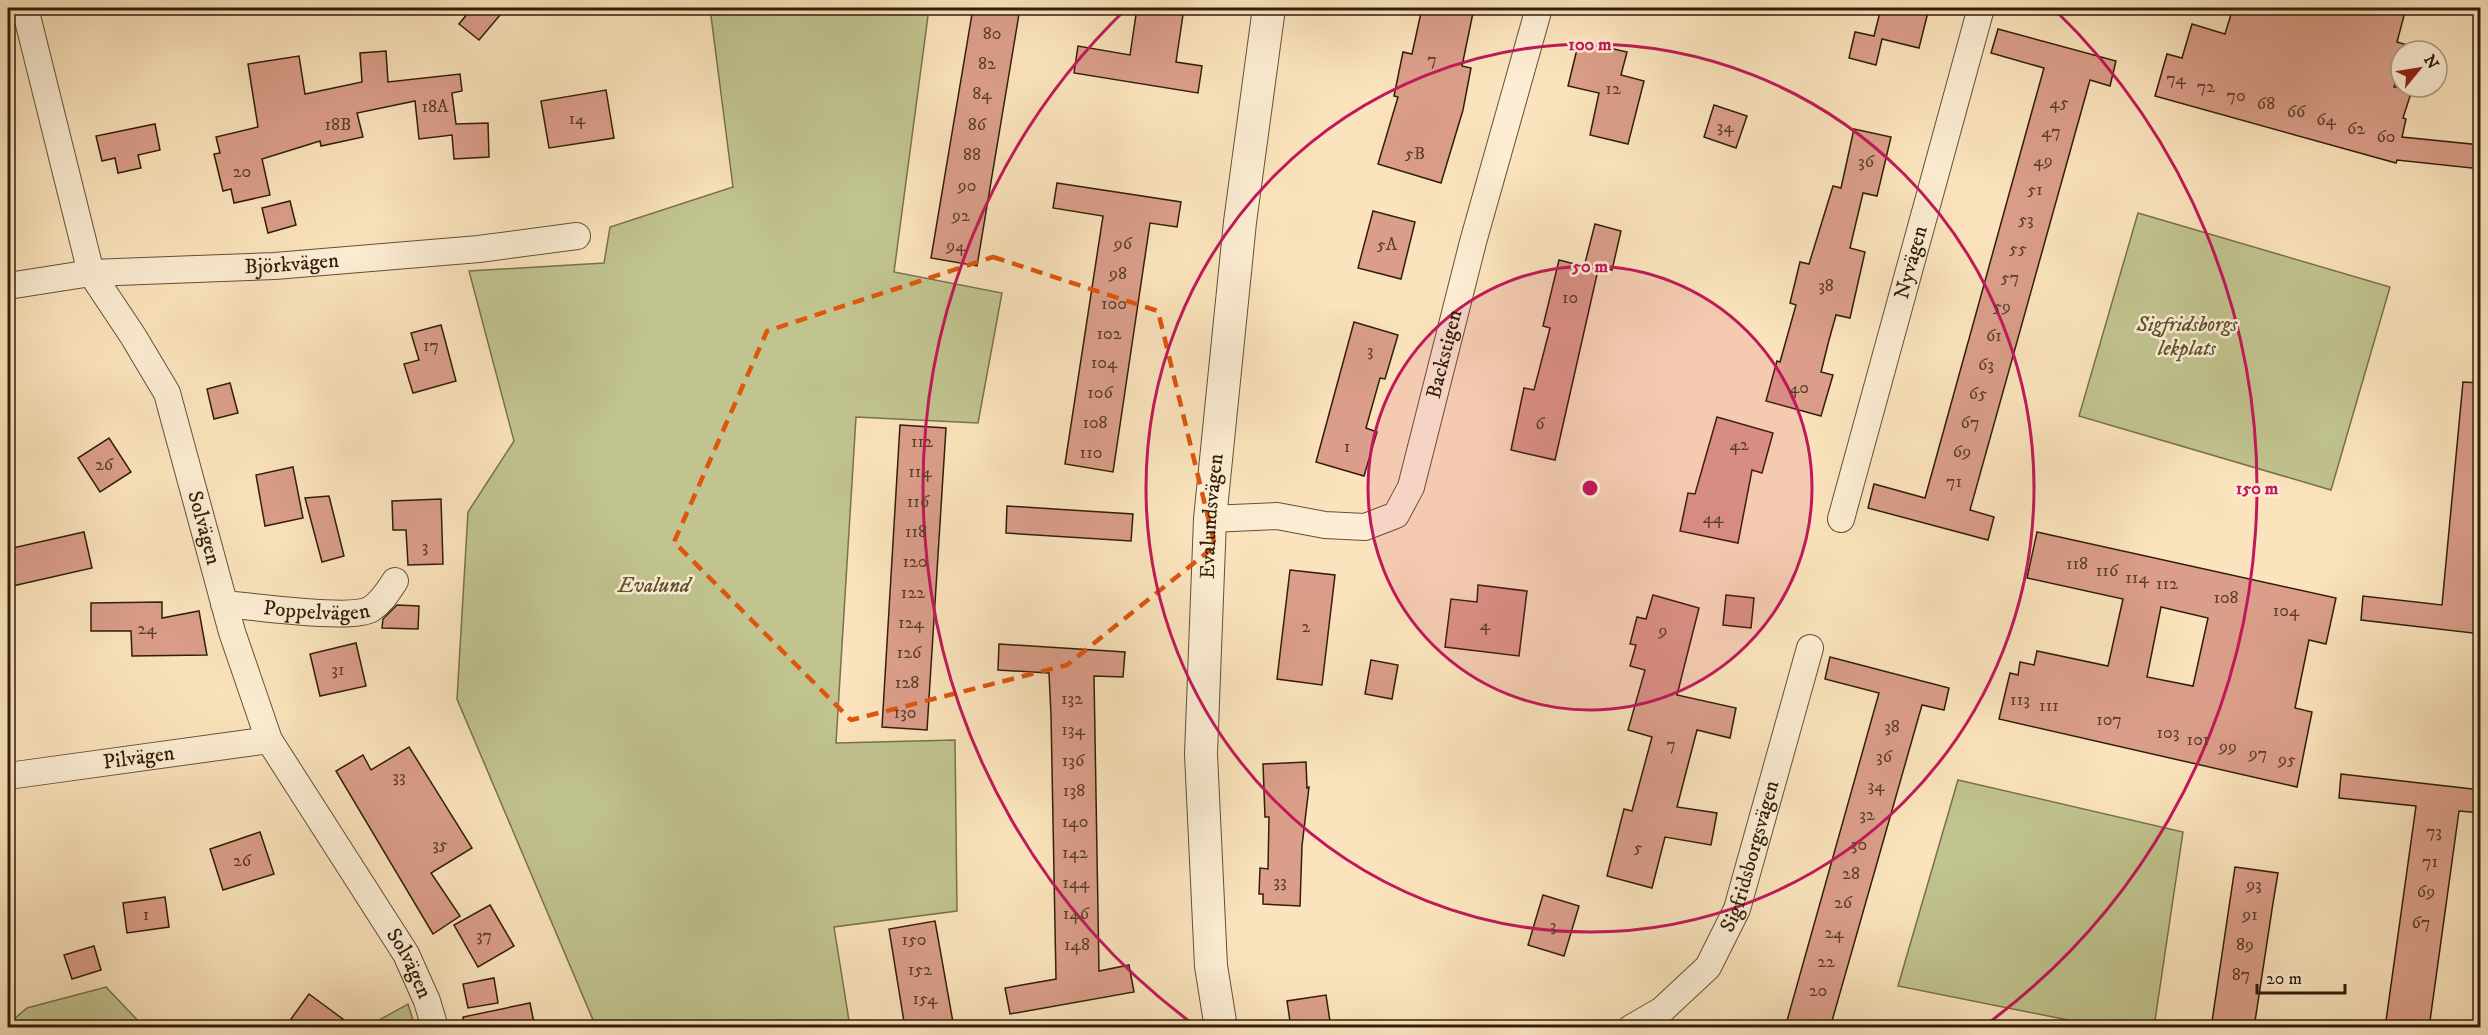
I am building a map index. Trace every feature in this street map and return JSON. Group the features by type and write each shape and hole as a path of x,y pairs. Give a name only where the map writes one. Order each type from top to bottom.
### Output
{"street":[{"name":"Solvägen","path":"25,8 91,273 167,393 224,604 268,740 406,954 427,1001 435,1028"},
{"name":"Evalundsvägen","path":"1221,1028 1211,966 1201,754 1210,519 1240,222 1269,8"},
{"name":"Backstigen","path":"1210,519 1277,516 1324,525 1365,527 1396,515 1411,487 1473,242 1539,8"},
{"name":"Nyvägen","path":"1841,519 1981,8"},
{"name":"Björkvägen","path":"8,286 91,273 275,266 479,249 577,236"},
{"name":"Poppelvägen","path":"224,604 346,614 369,610 381,601 395,581"},
{"name":"Sigfridsborgsvägen","path":"1632,1028 1662,1010 1708,967 1737,909 1810,648"},
{"name":"Pilvägen","path":"8,776 268,740"}],"highlighted area":[{"path":"993,257 1158,311 1215,546 1067,665 851,720 674,542 767,331"}],"green space":[{"name":"Evalund","path":"710,8 929,8 894,272 1002,293 978,423 856,417 836,743 955,740 957,911 834,927 850,1027 596,1027 457,699 468,512 514,441 469,271 604,263 610,227 733,187"},
{"name":"Sigfridsborgs lekplats","path":"2138,213 2390,287 2331,490 2079,416"},
{"path":"1958,780 2183,832 2154,1027 2103,1027 1898,986"},
{"path":"106,987 144,1027 8,1027 8,1024 27,1008"},
{"path":"408,1004 415,1027 369,1027 372,1024"}],"building":[{"path":"472,8 506,8 479,40 459,24"},
{"path":"973,8 1020,8 977,266 931,258"},
{"path":"1137,8 1184,8 1176,62 1202,66 1198,93 1074,73 1078,46 1130,55"},
{"path":"1422,8 1474,8 1462,66 1471,68 1463,110 1441,183 1378,164 1398,97 1394,96 1403,52 1412,54"},
{"path":"1881,8 1929,8 1919,48 1882,39 1876,65 1849,58 1855,32 1874,36"},
{"path":"2233,8 2406,8 2398,39 2389,39 2389,99 2409,99 2403,118 2406,119 2402,137 2481,145 2481,169 2397,160 2396,163 2155,96 2167,54 2182,58 2192,24 2225,34"},
{"path":"1998,29 2116,61 2110,86 2090,80 1970,510 1994,517 1988,540 1868,508 1874,484 1925,498 2044,68 1991,53"},
{"path":"1579,41 1627,52 1621,75 1644,81 1628,144 1590,135 1599,93 1568,86"},
{"path":"386,51 388,82 460,74 462,91 452,93 456,124 488,123 489,157 454,159 452,135 419,139 415,101 357,113 363,137 321,146 320,141 262,159 270,195 234,203 231,189 223,191 214,154 220,153 216,137 258,127 248,64 299,56 305,94 362,82 360,53"},
{"path":"606,90 614,138 549,148 541,101"},
{"path":"1714,105 1747,116 1736,148 1704,137"},
{"path":"155,124 160,150 138,155 141,168 118,173 115,158 102,161 96,136"},
{"path":"1854,129 1891,137 1877,196 1863,193 1850,248 1865,252 1850,318 1836,315 1829,340 1821,372 1833,375 1821,416 1766,401 1796,305 1790,303 1800,262 1809,264 1833,186 1841,188"},
{"path":"1057,183 1181,202 1177,227 1150,223 1113,472 1065,464 1103,216 1053,208"},
{"path":"290,201 296,225 268,233 262,208"},
{"path":"1373,211 1415,222 1401,279 1358,268"},
{"path":"1595,224 1621,231 1612,270 1585,263"},
{"path":"1559,260 1598,270 1555,460 1511,450 1524,388 1534,390 1550,328 1543,326"},
{"path":"1354,322 1398,335 1385,379 1380,378 1366,428 1377,432 1364,476 1316,462"},
{"path":"441,325 456,381 413,393 404,364 419,360 411,333"},
{"path":"2463,382 2481,383 2481,634 2361,620 2363,596 2442,605"},
{"path":"230,383 238,413 214,419 207,389"},
{"path":"1717,417 1773,433 1762,473 1752,470 1738,543 1680,531 1688,493 1695,494"},
{"path":"900,425 946,428 927,730 882,727"},
{"path":"109,438 131,472 100,492 78,458"},
{"path":"293,467 303,518 265,526 256,475"},
{"path":"329,496 344,556 322,562 305,498"},
{"path":"441,499 443,564 408,565 406,530 393,530 392,501"},
{"path":"1007,506 1133,514 1131,541 1006,533"},
{"path":"84,532 92,568 8,587 8,549"},
{"path":"2037,532 2336,598 2326,644 2309,640 2295,708 2312,712 2297,787 1999,719 2010,673 2018,675 2020,662 2034,665 2037,651 2108,666 2123,599 2027,578","holes":["2161,607 2208,618 2193,686 2147,677"]},
{"path":"1290,570 1335,575 1322,685 1277,679"},
{"path":"1478,585 1527,591 1519,656 1445,647 1451,599 1477,602"},
{"path":"1653,595 1699,608 1677,695 1736,708 1730,738 1697,730 1677,807 1717,813 1711,845 1665,837 1652,888 1607,876 1624,809 1632,811 1652,737 1628,730 1645,670 1630,666 1636,645 1630,644 1637,617 1646,619"},
{"path":"1726,595 1754,598 1751,628 1723,625"},
{"path":"162,602 162,618 199,611 207,655 132,656 131,631 91,631 91,603"},
{"path":"397,605 419,606 418,629 382,628 383,619"},
{"path":"356,643 366,686 320,696 310,654"},
{"path":"999,644 1125,652 1123,677 1094,676 1099,971 1129,965 1134,992 1010,1014 1005,988 1056,979 1051,715 1049,673 998,670"},
{"path":"1830,657 1949,688 1944,710 1922,705 1830,1028 1785,1028 1879,693 1825,679"},
{"path":"1371,660 1398,665 1392,699 1365,694"},
{"path":"409,747 472,848 431,873 460,916 433,934 336,771 363,755 371,770"},
{"path":"1306,762 1307,788 1309,787 1302,846 1300,906 1263,904 1263,894 1259,894 1260,868 1268,869 1269,817 1265,817 1263,764"},
{"path":"2341,774 2481,790 2481,813 2459,811 2429,1028 2385,1028 2416,806 2339,798"},
{"path":"260,832 274,874 223,890 210,849"},
{"path":"2235,867 2278,873 2254,1028 2211,1028"},
{"path":"1543,895 1579,906 1564,956 1528,945"},
{"path":"165,897 169,927 127,933 123,903"},
{"path":"490,905 514,946 478,967 454,925"},
{"path":"935,921 954,1028 905,1028 889,929"},
{"path":"94,946 101,970 72,979 64,955"},
{"path":"494,978 498,1003 468,1008 463,984"},
{"path":"309,994 355,1028 303,1028 291,1019"},
{"path":"1326,995 1331,1028 1291,1028 1287,1001"},
{"path":"530,1003 535,1028 464,1028 463,1017"}]}
